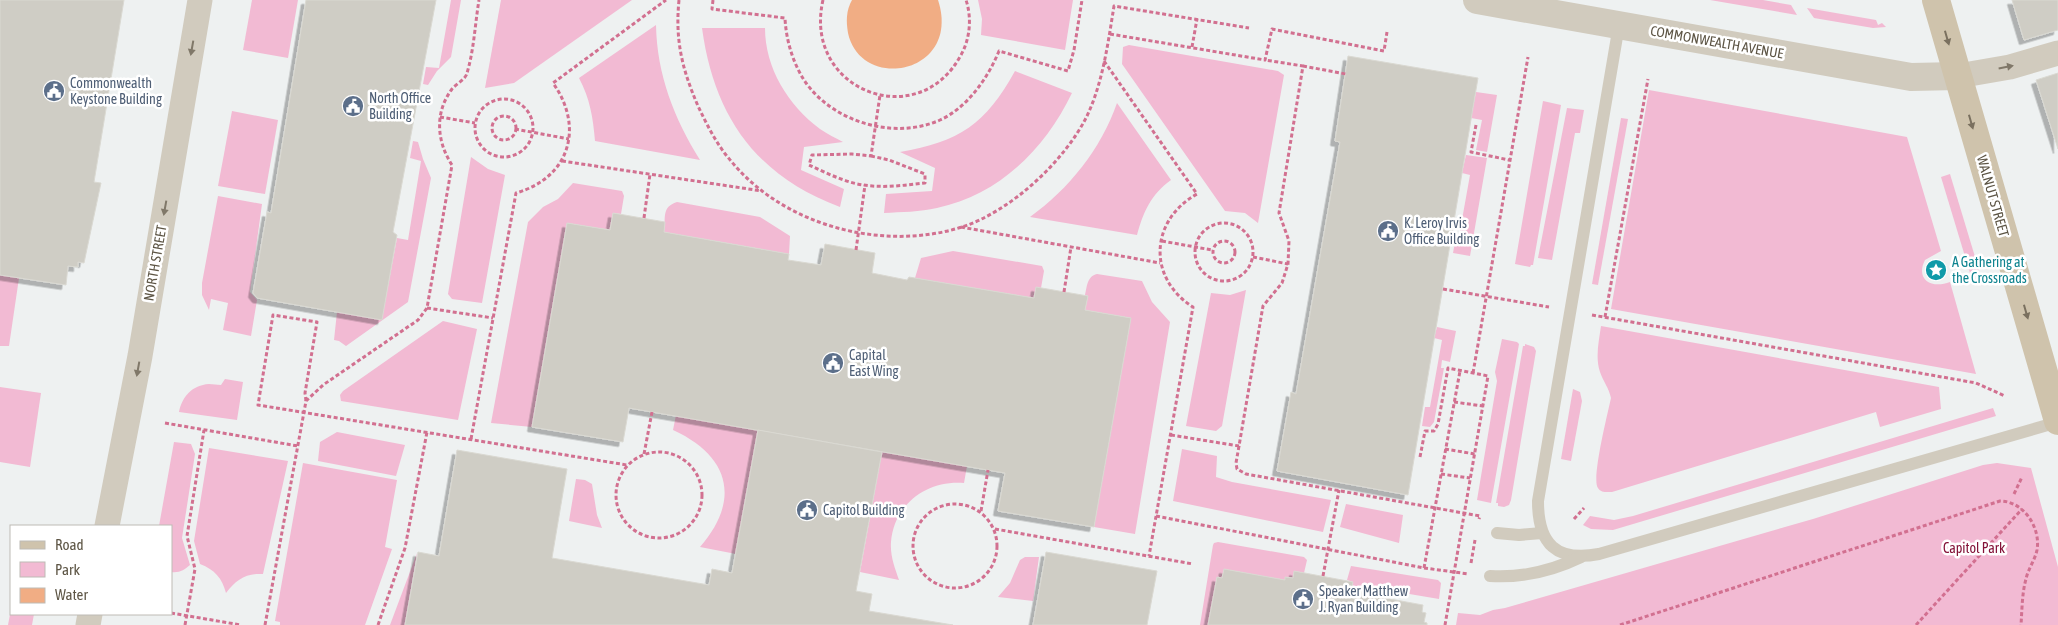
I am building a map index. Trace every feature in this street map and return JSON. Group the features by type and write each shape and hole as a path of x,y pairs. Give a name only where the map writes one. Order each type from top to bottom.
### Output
{"main road":[{"name":"WALNUT STREET","path":"1936,0 2058,421"}],"street":[{"name":"NORTH STREET","path":"107,525 140,356 200,0"},
{"name":"COMMONWEALTH AVENUE","path":"1477,0 1911,77 1958,76"},
{"path":"1958,76 2010,66 2058,53"}],"lane":[{"path":"1581,557 1557,550 1546,539 1539,522 1538,501 1619,25"},
{"path":"1490,576 1517,576 1548,571 1581,557 1624,547 2058,421"},
{"path":"1497,533 1519,535 1542,533"}],"path":[{"path":"306,401 323,385 418,320 427,308 452,165 442,147 440,117 452,89 467,75 479,0"},
{"path":"471,439 516,193 540,184 553,173 562,161 569,139 570,124 566,107 553,83 666,0"},
{"path":"679,0 677,20 679,49 691,90 708,127 730,161 763,191 799,213 823,223 858,232 885,235 921,235 961,227 982,218 1018,196 1034,183 1063,153 1086,117 1095,96 1104,61 1114,6 1249,28"},
{"path":"714,0 712,8 785,18 788,44 796,66 807,84 838,112 875,126 897,129 919,128 941,120 957,109 971,96 985,78 999,51 1068,71 1074,50 1082,0"},
{"path":"823,0 819,16 820,31 830,60 851,83 865,91 880,95 910,95 924,90 948,74 964,49 968,35 969,20 966,0"},
{"path":"1192,47 1197,20"},
{"path":"1265,60 1272,29 1384,51 1387,32"},
{"path":"1110,34 1346,74"},
{"path":"1473,373 1528,57"},
{"path":"1104,61 1197,194 1188,199 1171,217 1162,241 1160,263 1171,288 1193,307 1149,556"},
{"path":"1303,66 1278,213 1289,241 1288,264 1282,283 1263,306 1236,463 1237,469 1240,472 1480,516 1478,525"},
{"path":"1605,317 1648,79"},
{"path":"871,156 880,95"},
{"path":"500,99 509,99 525,108 533,124 533,132 523,150 505,157 495,155 482,146 476,133 476,123 484,107 500,99"},
{"path":"440,117 476,123"},
{"path":"509,117 514,122 515,129 508,138 500,139 494,135 493,123 498,118 509,117"},
{"path":"1476,125 1472,152 1509,160"},
{"path":"515,129 569,139"},
{"path":"852,154 871,156 889,160 925,174 924,183 888,187 865,185 846,181 809,165 812,155 852,154"},
{"path":"562,161 763,191"},
{"path":"644,218 650,174"},
{"path":"856,250 865,185"},
{"path":"1229,224 1238,227 1250,239 1253,257 1249,267 1242,274 1229,280 1214,280 1205,275 1199,268 1195,258 1195,247 1198,239 1211,226 1229,224"},
{"path":"961,227 1160,263"},
{"path":"1162,241 1212,250"},
{"path":"1226,241 1235,247 1235,255 1228,263 1220,263 1214,258 1212,250 1219,242 1226,241"},
{"path":"1064,292 1071,247"},
{"path":"1253,257 1288,264"},
{"path":"1443,289 1540,306"},
{"path":"427,308 493,318"},
{"path":"265,625 298,446 304,412 306,401 304,393 316,322 273,315 258,405 304,412 471,439 627,465"},
{"path":"1592,315 1976,383 2005,396"},
{"path":"1420,457 1424,431 1434,431 1438,424 1448,368 1488,376 1445,625"},
{"path":"1424,568 1460,371"},
{"path":"1454,402 1483,406"},
{"path":"644,454 652,412"},
{"path":"165,424 298,446"},
{"path":"185,625 195,569 187,536 204,430"},
{"path":"378,625 405,548 427,432"},
{"path":"1171,435 1239,446"},
{"path":"1445,449 1475,454"},
{"path":"666,452 679,456 690,465 698,476 702,490 701,504 696,517 686,528 674,536 660,538 645,536 632,529 622,518 617,506 616,491 619,477 627,465 644,454 666,452"},
{"path":"980,512 988,470"},
{"path":"1441,474 1470,478"},
{"path":"2014,494 2022,477"},
{"path":"1323,576 1339,490"},
{"path":"1620,625 2000,501 2010,501 2022,509 2033,524 2038,547 2036,557 2025,579 2021,625"},
{"path":"949,503 963,504 980,512 988,517 995,529 998,543 997,557 991,570 981,580 969,586 955,588 941,586 929,579 920,569 914,556 913,542 916,528 924,516 936,508 949,503"},
{"path":"1574,519 1584,508"},
{"path":"1916,625 2022,509"},
{"path":"1156,516 1468,575 1476,533"},
{"path":"995,529 1193,564"},
{"path":"172,613 241,625"}],"green space":[{"path":"252,0 298,0 288,58 243,50"},
{"path":"451,0 461,0 451,57 437,71 428,85 423,84 426,67 439,68"},
{"path":"501,0 632,0 514,83 485,88"},
{"path":"978,0 1073,0 1065,50 981,35 982,19"},
{"path":"1710,0 1763,0 1791,5 1797,15"},
{"path":"1807,8 1876,20 1878,25 1882,23 1886,27 1873,28 1814,18"},
{"path":"656,25 660,61 669,96 682,128 700,160 595,141 590,108 579,78"},
{"path":"702,28 765,28 769,57 780,85 808,119 820,129 843,142 804,147 801,170 844,189 840,207 810,194 785,178 763,160 744,139 729,115 717,89 708,60"},
{"path":"1129,45 1278,71 1284,75 1258,223 1245,213 1225,211 1122,64 1123,47"},
{"path":"1015,71 1072,93 1048,133 1034,151 1000,181 959,202 924,210 884,213 886,194 932,191 935,168 900,152 939,143 969,128 993,105"},
{"path":"1649,90 1907,137 1941,251 1925,260 1922,273 1927,281 1932,283 1943,284 1950,282 1976,374 1611,309"},
{"path":"1476,92 1497,95 1487,152 1476,150 1482,120 1471,118"},
{"path":"1543,101 1561,105 1533,265 1530,267 1515,264"},
{"path":"1117,103 1171,180 1158,191 1149,204 1137,235 1030,217 1058,194 1082,167 1102,136"},
{"path":"1567,108 1584,110 1580,133 1575,133 1552,260 1538,258"},
{"path":"232,111 278,120 265,194 218,186"},
{"path":"1621,118 1628,119 1598,285 1592,284"},
{"path":"413,141 418,142 431,178 408,302 346,346 334,340 337,312 382,319 397,238 408,240 421,161 410,158"},
{"path":"1466,155 1487,158 1470,256 1453,253 1455,242 1458,242 1470,175 1462,173"},
{"path":"471,157 488,169 505,175 482,303 452,299 448,294"},
{"path":"1950,174 1979,270 1970,273 1941,177"},
{"path":"573,183 622,191 624,196 621,214 613,213 610,230 567,223 532,427 491,423 528,222 543,207 558,199"},
{"path":"218,196 262,204 250,292 257,300 251,336 223,330 228,303 211,299 209,310 202,295 202,283"},
{"path":"677,202 760,217 790,236 789,254 664,232 666,210"},
{"path":"953,251 1042,266 1044,271 1041,288 1036,288 1034,298 915,278 921,258"},
{"path":"1097,274 1142,281 1152,302 1170,322 1135,534 1094,527 1131,318 1085,310 1088,296 1085,295 1088,282 1091,277"},
{"path":"0,275 19,278 9,346 0,346"},
{"path":"1246,290 1222,426 1216,431 1186,426 1211,293 1230,295"},
{"path":"443,321 477,329 458,420 341,401 340,395 343,391"},
{"path":"1601,326 1939,387 1941,409 1880,427 1876,412 1612,492 1606,492 1599,490 1596,482 1601,445 1611,398 1601,375 1598,361"},
{"path":"1437,327 1456,331 1450,362 1442,360 1441,368 1444,368 1434,422 1430,427 1422,426 1425,407 1430,407 1442,340 1434,338"},
{"path":"1502,339 1519,344 1491,503 1477,500 1497,381 1495,372"},
{"path":"1525,344 1534,347 1536,351 1511,500 1509,505 1504,507 1498,506 1498,503 1496,503 1523,346"},
{"path":"225,379 243,382 237,420 179,412 185,397 193,389 209,384 221,385"},
{"path":"0,387 41,393 30,467 0,462"},
{"path":"1573,389 1580,392 1582,401 1571,461 1561,459"},
{"path":"1993,408 1996,416 1613,530 1591,529 1583,525 1590,516 1614,520 1633,516"},
{"path":"676,415 758,430 736,554 700,547 713,530 721,513 725,496 723,481 717,466 707,453 692,441 673,430"},
{"path":"337,432 405,445 396,476 318,461 320,442"},
{"path":"174,442 191,444 195,454 182,538 190,565 182,571 172,572 172,525 159,525"},
{"path":"209,448 288,461 263,574 242,578 226,593 217,575 200,564 194,541"},
{"path":"1182,449 1217,456 1216,477 1232,482 1331,500 1323,532 1173,501"},
{"path":"882,452 967,466 964,483 950,483 925,490 915,497 898,516 893,528 891,552 899,580 860,572"},
{"path":"303,463 397,480 385,547 392,549 365,625 280,625 280,622 275,621"},
{"name":"Capitol Park","path":"1997,463 2031,468 2058,567 2058,625 1456,625 1458,613 1480,615 1813,519 1983,465"},
{"path":"576,479 585,480 592,484 597,515 602,528 569,521"},
{"path":"1346,504 1403,515 1399,543 1340,527"},
{"path":"1218,542 1304,557 1307,560 1304,573 1295,571 1293,578 1286,577 1285,580 1224,569 1222,578 1217,577 1208,625 1200,625 1213,545"},
{"path":"417,553 405,625 390,625"},
{"path":"1025,557 1039,557 1033,601 998,597 1010,583 1020,560"},
{"path":"1351,566 1438,580 1441,583 1439,599 1362,586 1360,589 1352,587 1353,582 1347,580"},
{"path":"10,614 34,615 32,625 8,625"}],"water":[{"path":"852,0 938,0 942,25 936,45 923,59 907,67 889,68 871,64 857,52 848,33 847,16"}],"building":[{"name":"Commonwealth Keystone Building","path":"0,0 124,0 94,182 101,183 84,263 78,262 78,267 68,266 66,285 0,275"},
{"name":"North Office Building","path":"306,0 436,0 393,232 397,235 382,320 257,298 253,293 267,212 271,213"},
{"path":"2012,0 2058,0 2058,30 2024,40"},
{"name":"K. Leroy Irvis Office Building","path":"1348,56 1478,78 1408,495 1277,471 1291,392 1296,394 1340,142 1335,141"},
{"path":"2058,73 2058,149 2036,80"},
{"name":"Capital East Wing","path":"613,213 665,222 664,232 789,254 788,260 821,265 825,244 875,253 872,273 907,280 909,277 1034,298 1036,287 1088,296 1085,310 1131,318 1094,527 998,511 1005,473 629,408 623,442 532,427 567,223 610,230"},
{"name":"Capitol Building","path":"758,430 882,452 856,591 872,594 869,611 953,625 405,625 418,552 439,556 457,450 567,469 552,558 709,585 712,569 732,573"},
{"path":"1046,552 1157,571 1147,625 1033,625"},
{"name":"Speaker Matthew J. Ryan Building","path":"1224,569 1285,580 1285,577 1293,578 1294,571 1353,582 1352,587 1360,589 1363,594 1423,605 1422,612 1426,613 1424,622 1427,625 1208,625 1217,577 1222,578"}],"place":[{"name":"Commonwealth Keystone Building","path":"54,91"},
{"name":"North Office Building","path":"353,106"},
{"name":"K. Leroy Irvis Office Building","path":"1388,231"},
{"name":"A Gathering at the Crossroads","path":"1936,270"},
{"name":"Capital East Wing","path":"833,363"},
{"name":"Capitol Building","path":"807,510"},
{"name":"Speaker Matthew J. Ryan Building","path":"1303,599"}]}
